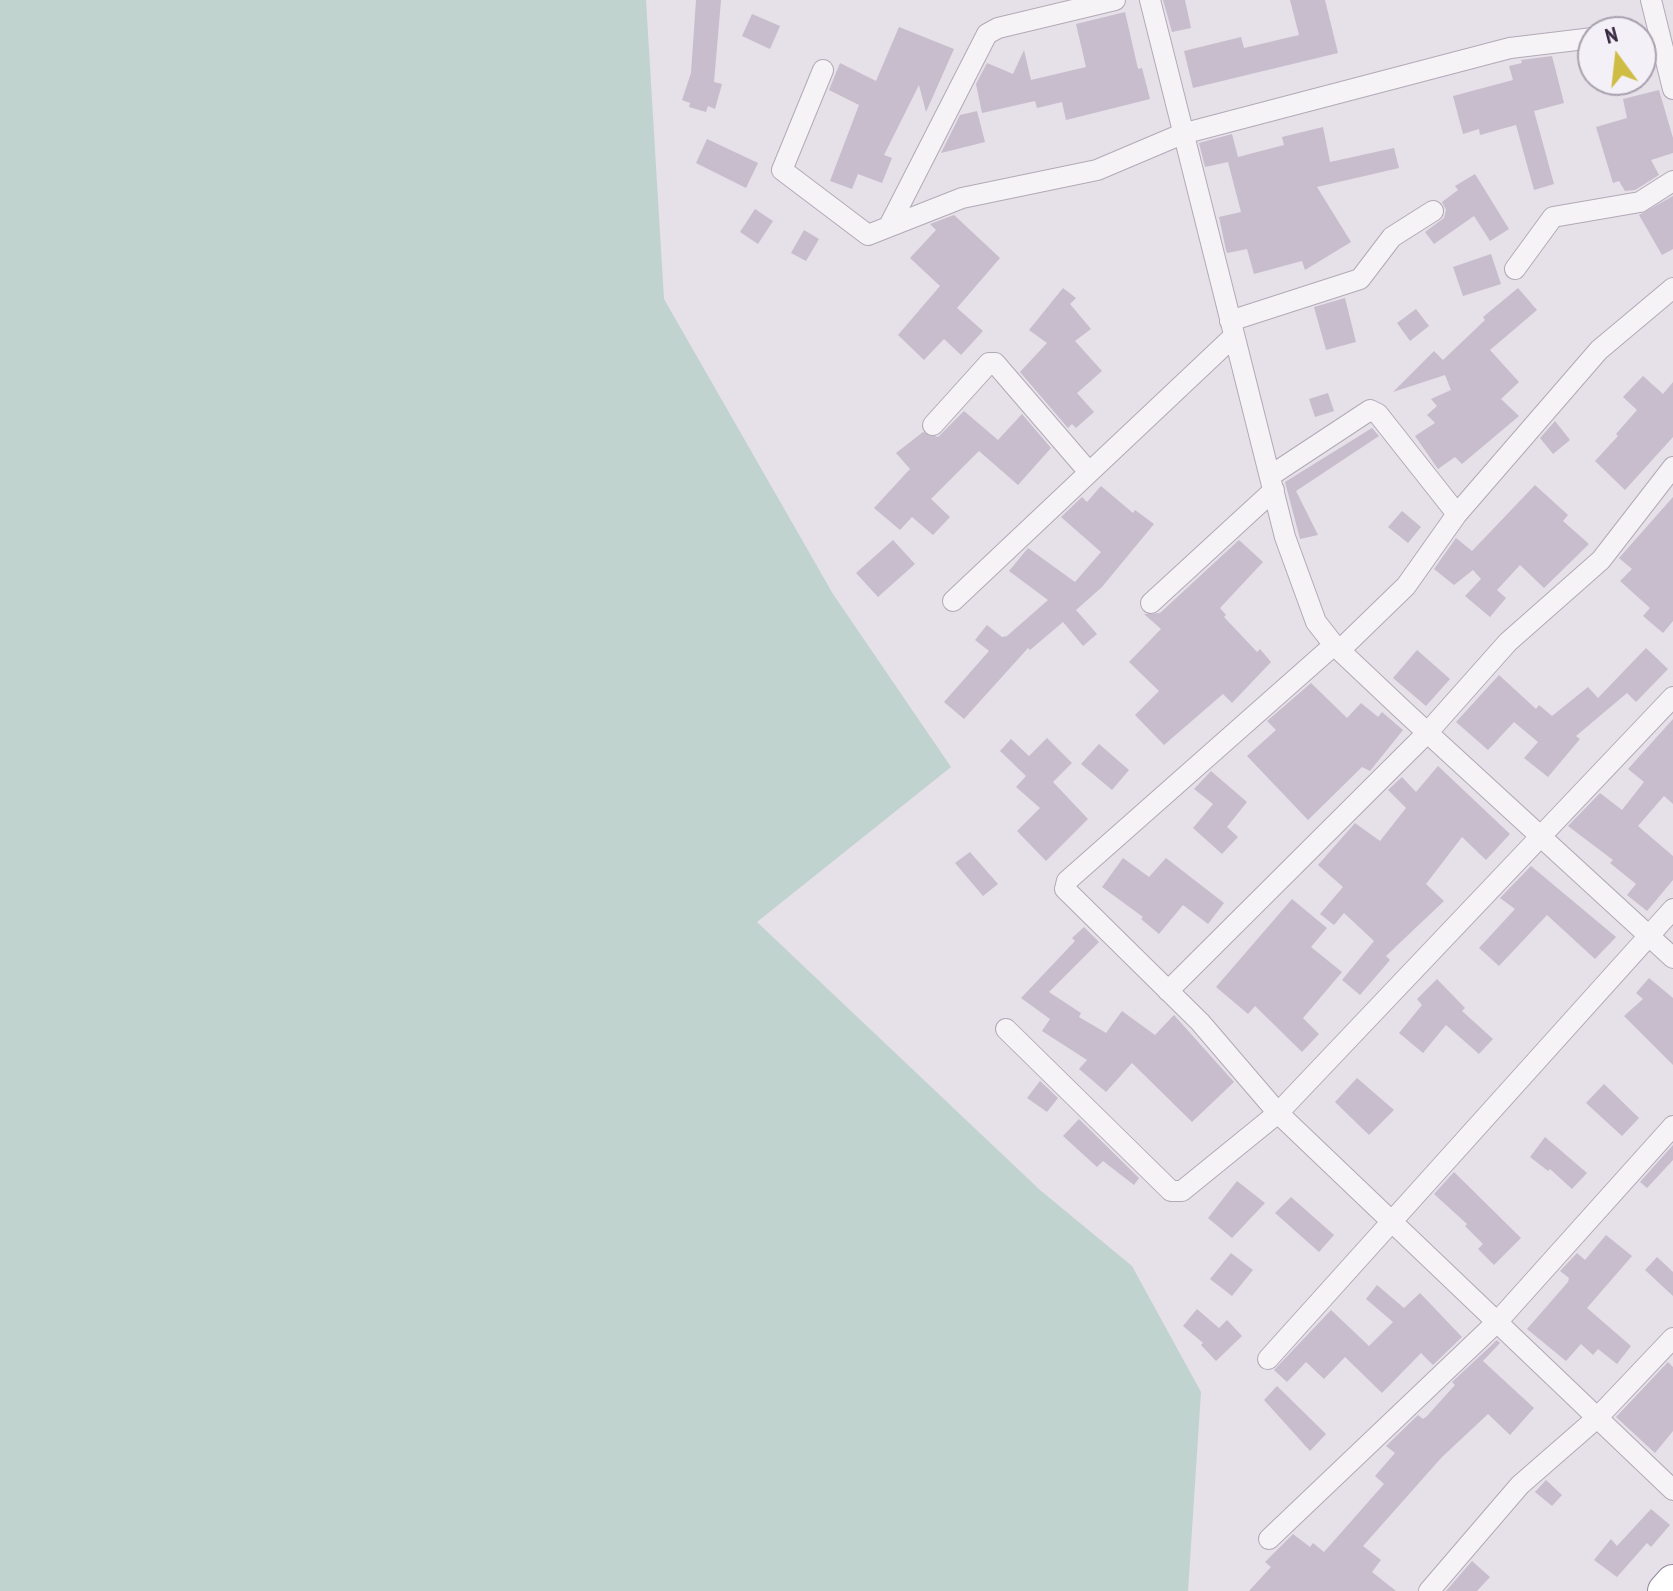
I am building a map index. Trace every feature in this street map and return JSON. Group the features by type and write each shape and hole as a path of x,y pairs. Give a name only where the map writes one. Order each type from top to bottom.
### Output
{"highway":[{"path":"1665,1591 1673,1582"}],"street":[{"path":"889,226 987,34 998,28 1115,0"},
{"path":"1150,0 1296,574 1316,622 1337,648 1673,958"},
{"path":"823,70 782,170 863,234 876,234 962,198 1097,170 1182,134 1510,48 1577,40"},
{"path":"1657,55 1673,89"},
{"path":"1515,269 1553,217 1640,202 1673,181"},
{"path":"953,601 1232,328 1360,279 1392,237 1433,211"},
{"path":"1673,288 1599,350 1457,514 1406,586 1067,881 1068,895 1224,1048 1278,1113 1673,1490"},
{"path":"933,425 989,363 995,363 1088,471"},
{"path":"1151,603 1272,483 1370,410 1378,414 1457,514"},
{"path":"1168,991 1428,732 1508,642 1601,560 1673,467"},
{"path":"1006,1029 1176,1192 1278,1113 1673,697"},
{"path":"1268,1359 1673,909"},
{"path":"1269,1539 1498,1321 1673,1126"},
{"path":"1429,1591 1520,1485 1598,1417 1673,1338"}],"shaded area":[{"path":"0,0 646,0 664,299 833,594 951,767 757,922 1040,1190 1132,1266 1201,1392 1188,1591 0,1591"}],"building":[{"path":"696,0 721,0 714,82 722,84 715,109 708,106 706,112 689,107 690,103 682,100 691,73"},
{"path":"1163,0 1185,0 1191,28 1172,32"},
{"path":"1290,0 1325,0 1338,53 1193,88 1184,51 1241,37 1244,48 1299,35"},
{"path":"1125,12 1138,69 1142,68 1150,99 1066,120 1062,102 1037,108 1035,101 982,113 976,84 987,63 1013,74 1024,50 1031,80 1086,67 1076,24"},
{"path":"752,14 780,26 770,49 742,36"},
{"path":"899,27 954,49 926,112 919,85 884,155 892,158 882,183 858,174 852,189 830,181 859,105 829,90 840,63 876,81"},
{"path":"1552,56 1564,103 1534,111 1554,184 1534,190 1516,125 1480,135 1479,129 1463,134 1453,96 1513,80 1509,66 1522,63 1521,60"},
{"path":"1657,90 1673,138 1673,153 1651,160 1659,175 1635,190 1625,191 1619,181 1613,183 1596,127 1627,118 1623,99 1657,96"},
{"path":"977,111 985,142 941,153 960,115"},
{"path":"1323,127 1330,162 1394,148 1399,168 1317,187 1351,242 1305,270 1302,261 1254,274 1247,249 1227,253 1226,250 1219,217 1241,212 1228,162 1205,167 1199,143 1232,134 1238,157 1284,145 1282,137"},
{"path":"707,139 758,163 746,188 696,163"},
{"path":"1475,174 1509,229 1490,241 1474,216 1434,244 1425,232 1444,218 1446,210 1442,202 1458,190 1455,186"},
{"path":"1673,196 1673,249 1662,255 1639,215"},
{"path":"755,209 773,221 758,244 740,232"},
{"path":"954,215 1000,258 957,308 983,331 961,355 944,339 924,360 898,335 940,286 910,258 936,230 930,224"},
{"path":"804,230 819,239 806,261 791,253"},
{"path":"1491,254 1501,284 1463,296 1453,267"},
{"path":"1063,288 1076,298 1070,304 1091,329 1075,341 1102,371 1077,393 1094,412 1076,428 1072,424 1068,428 1020,372 1047,343 1029,330"},
{"path":"1518,288 1537,310 1490,350 1519,382 1501,399 1519,416 1462,464 1455,457 1438,469 1415,436 1435,423 1427,415 1437,406 1431,399 1451,390 1445,375 1393,392 1434,351 1443,360 1485,320 1483,317"},
{"path":"1345,298 1356,342 1326,350 1314,307"},
{"path":"1416,309 1429,326 1410,341 1397,323"},
{"path":"1643,376 1663,394 1673,382 1673,437 1625,490 1595,461 1637,410 1623,397"},
{"path":"1328,393 1334,411 1315,417 1309,399"},
{"path":"964,411 998,440 1022,414 1051,448 1018,485 979,451 931,499 950,517 933,535 912,517 900,530 874,508 910,469 896,453 923,432 938,437"},
{"path":"1555,421 1570,440 1553,454 1540,438"},
{"path":"1372,428 1379,436 1296,491 1318,535 1300,539 1285,482"},
{"path":"1535,485 1568,515 1563,521 1589,544 1544,588 1520,565 1497,590 1506,598 1490,617 1465,596 1481,579 1473,570 1454,585 1434,569 1456,538 1472,551"},
{"path":"1101,486 1133,513 1135,510 1154,524 1102,587 1076,610 1097,634 1083,646 1063,622 1030,650 1028,648 964,719 944,702 989,651 975,640 987,625 1002,637 1007,636 1048,600 1009,571 1028,548 1075,582 1101,552 1061,517 1082,497 1087,502"},
{"path":"1673,497 1673,621 1663,633 1643,616 1650,608 1620,581 1632,569 1619,558"},
{"path":"1402,511 1421,527 1408,543 1388,527"},
{"path":"893,540 915,564 878,597 856,573"},
{"path":"1239,540 1263,562 1220,608 1226,615 1224,617 1257,652 1260,649 1271,662 1232,703 1223,694 1164,745 1135,715 1159,691 1129,662 1161,629 1144,614 1160,613"},
{"path":"1646,648 1668,669 1636,702 1627,693 1576,736 1580,739 1548,777 1524,758 1538,742 1514,722 1488,750 1456,722 1499,675 1536,709 1539,705 1552,716 1588,687 1598,698"},
{"path":"1417,650 1450,679 1426,706 1393,678"},
{"path":"1311,683 1347,718 1361,703 1378,717 1382,712 1403,730 1370,771 1362,767 1308,820 1247,756 1276,730 1267,721"},
{"path":"1673,719 1673,804 1664,796 1638,826 1673,856 1673,880 1647,911 1627,895 1636,884 1610,863 1613,860 1568,826 1600,793 1622,810 1644,782 1628,769"},
{"path":"1047,738 1072,763 1053,782 1088,819 1046,861 1017,831 1040,808 1016,787 1026,776 1000,751 1011,739 1029,756"},
{"path":"1099,744 1129,770 1112,790 1081,764"},
{"path":"1438,766 1510,834 1486,860 1462,837 1426,884 1444,901 1386,956 1390,960 1360,995 1342,980 1374,941 1344,913 1334,925 1320,914 1343,887 1318,865 1355,823 1380,841 1406,808 1388,790 1402,777 1416,792"},
{"path":"1211,771 1247,802 1227,827 1238,837 1222,854 1193,828 1213,804 1194,789"},
{"path":"970,852 998,884 983,896 955,863"},
{"path":"1123,858 1149,877 1166,858 1224,903 1208,924 1183,905 1159,934 1141,919 1143,917 1102,887"},
{"path":"1531,866 1616,937 1595,959 1547,915 1499,966 1479,948 1515,909 1500,898"},
{"path":"1292,899 1327,928 1311,947 1342,972 1303,1018 1319,1034 1302,1052 1255,1006 1248,1014 1216,987"},
{"path":"1084,927 1099,942 1049,992 1081,1013 1079,1017 1106,1033 1122,1011 1155,1035 1174,1015 1234,1082 1192,1122 1132,1063 1106,1092 1079,1069 1087,1060 1042,1031 1050,1019 1021,998 1075,941 1072,938"},
{"path":"1649,978 1673,998 1673,1065 1624,1016 1643,999 1636,993"},
{"path":"1437,979 1465,1008 1462,1011 1493,1039 1479,1054 1446,1025 1423,1053 1399,1033 1422,1005 1417,999"},
{"path":"1357,1078 1394,1110 1369,1135 1335,1102"},
{"path":"1040,1081 1058,1098 1047,1112 1027,1098"},
{"path":"1604,1084 1639,1118 1622,1136 1586,1103"},
{"path":"1079,1119 1139,1178 1134,1185 1103,1161 1097,1167 1063,1136"},
{"path":"1545,1137 1587,1173 1572,1189 1550,1169 1548,1171 1530,1157"},
{"path":"1673,1145 1673,1160 1647,1188 1640,1182"},
{"path":"1454,1172 1521,1238 1494,1265 1478,1249 1483,1244 1465,1226 1467,1224 1434,1194"},
{"path":"1237,1181 1265,1203 1232,1238 1208,1218"},
{"path":"1291,1197 1334,1235 1319,1252 1275,1213"},
{"path":"1606,1235 1632,1256 1587,1308 1631,1346 1617,1364 1598,1349 1593,1355 1581,1344 1566,1361 1527,1329 1568,1282 1569,1278 1560,1271 1577,1253 1585,1260"},
{"path":"1231,1253 1253,1270 1232,1296 1210,1279"},
{"path":"1657,1257 1673,1272 1673,1296 1645,1270"},
{"path":"1377,1285 1404,1308 1420,1293 1462,1337 1433,1365 1421,1353 1382,1393 1345,1357 1324,1379 1306,1362 1287,1382 1274,1370 1331,1310 1369,1346 1393,1322 1366,1299"},
{"path":"1197,1309 1219,1328 1227,1320 1242,1336 1216,1361 1201,1345 1203,1343 1183,1326"},
{"path":"1497,1340 1500,1343 1483,1361 1534,1408 1510,1435 1488,1414 1442,1457 1363,1546 1381,1560 1372,1572 1396,1591 1249,1591 1271,1567 1265,1562 1293,1534 1310,1547 1313,1543 1324,1552 1384,1484 1375,1476 1395,1453 1386,1446 1418,1415 1423,1419 1427,1416 1455,1385 1452,1382"},
{"path":"1668,1362 1673,1367 1673,1431 1655,1453 1616,1417"},
{"path":"1277,1386 1326,1434 1310,1451 1264,1400"},
{"path":"1546,1480 1562,1495 1552,1506 1535,1492"},
{"path":"1651,1509 1670,1525 1651,1547 1647,1543 1617,1577 1594,1560 1611,1539 1617,1546"},
{"path":"1472,1561 1490,1577 1477,1591 1446,1591"}]}
